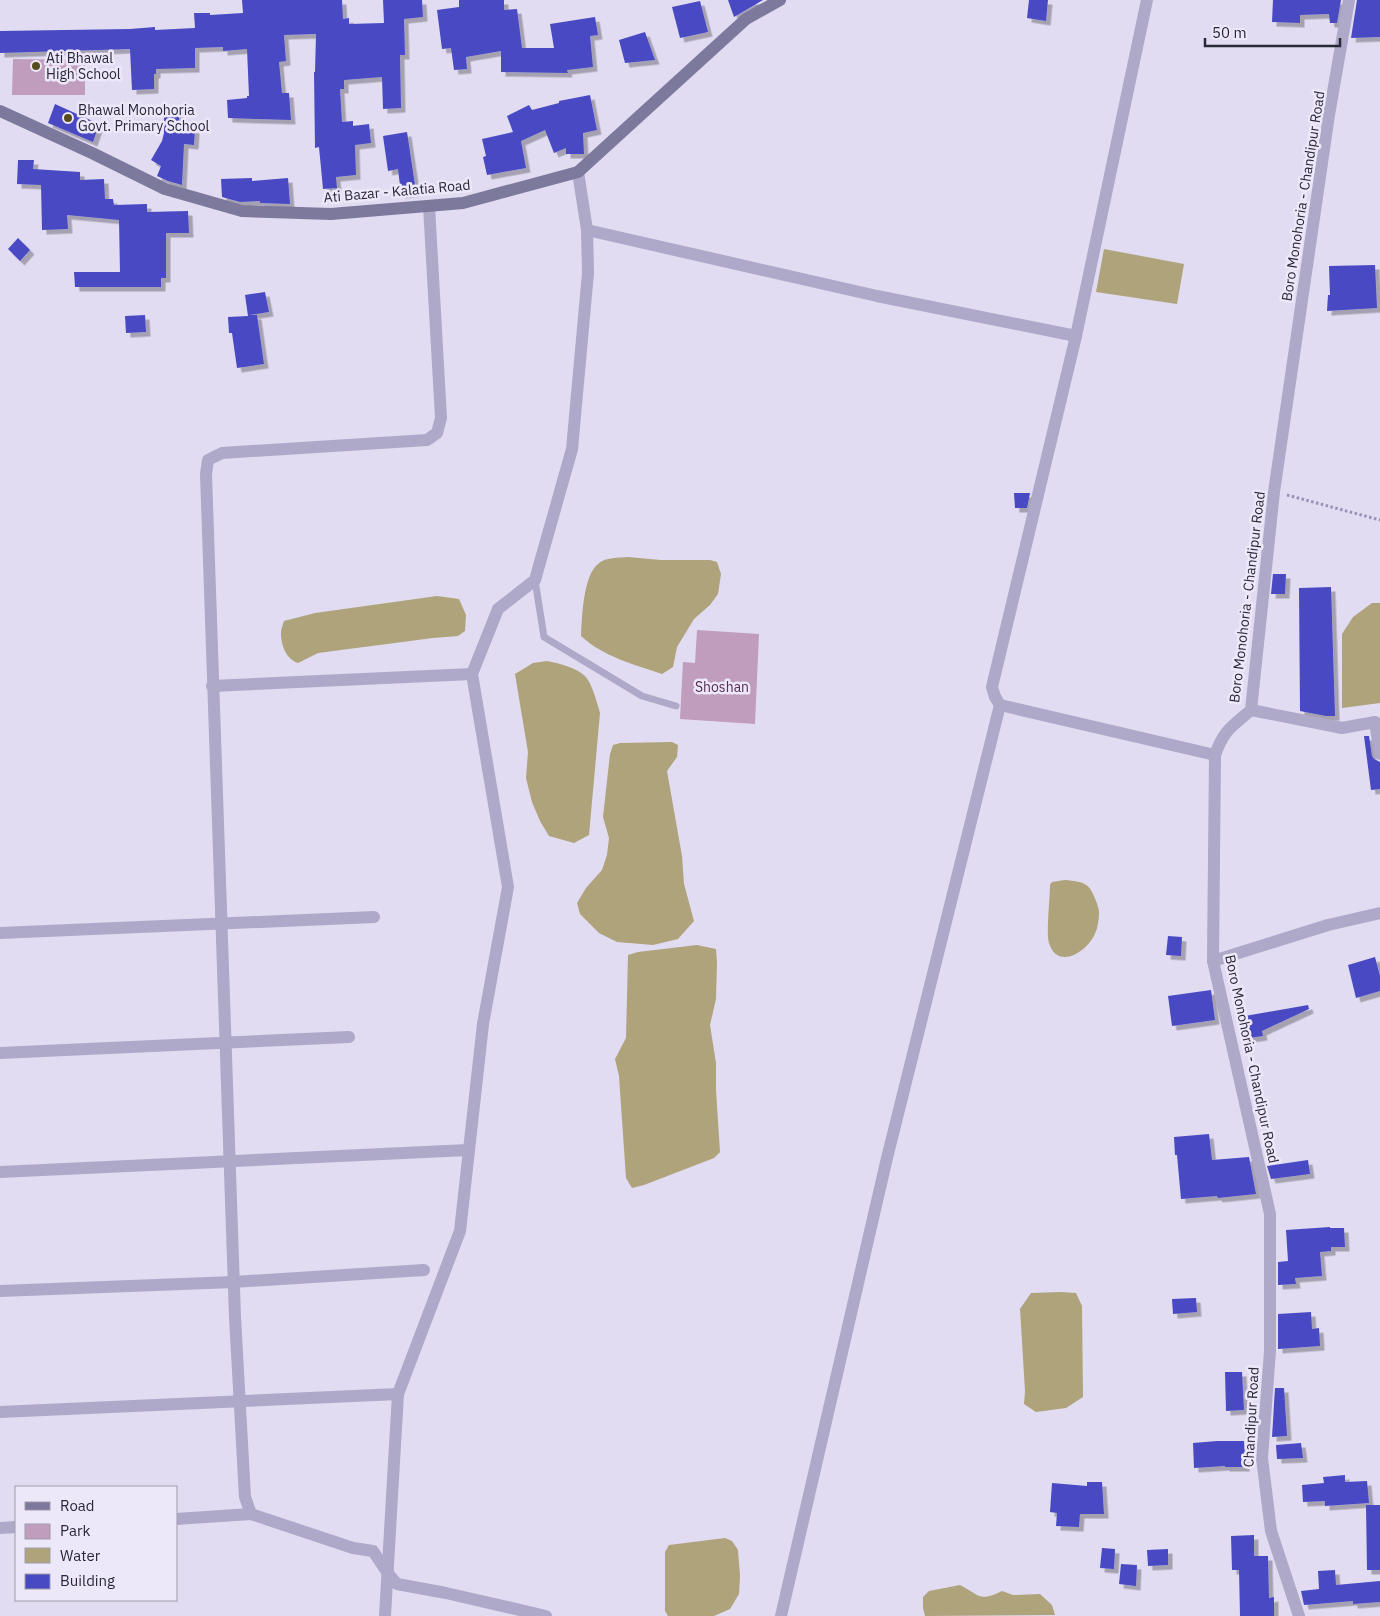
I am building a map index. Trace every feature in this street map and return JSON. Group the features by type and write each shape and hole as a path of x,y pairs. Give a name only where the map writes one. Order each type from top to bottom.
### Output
{"main road":[{"name":"Ati Bazar - Kalatia Road","path":"0,112 92,153 165,190 242,211 331,214 463,203 578,172 746,19 780,0"}],"street":[{"path":"1147,0 1076,336 992,687 994,698 1000,705 1215,755"},
{"name":"Boro Monohoria - Chandipur Road","path":"1270,1214 1213,961 1215,755 1221,737 1251,710 1274,492 1329,115 1349,0"},
{"path":"385,1616 386,1572 398,1394 460,1231 483,1024 508,887 472,674 498,609 535,580 572,449 588,273 587,230 578,172"},
{"path":"251,1514 245,1497 234,1282 206,474 208,460 222,453 428,440 437,433 441,418 429,206"},
{"path":"587,230 877,296 1076,336"},
{"path":"212,686 472,674"},
{"path":"781,1616 887,1158 1000,705"},
{"path":"1251,710 1342,728 1376,722 1380,754"},
{"path":"1213,961 1328,925 1380,913"},
{"path":"0,933 374,917"},
{"path":"0,1053 349,1037"},
{"path":"0,1172 468,1150"},
{"name":"Chandipur Road","path":"1270,1214 1270,1352 1262,1458 1271,1531 1299,1616"},
{"path":"0,1291 234,1282 424,1270"},
{"path":"0,1412 398,1394"},
{"path":"178,1519 251,1514 353,1548 373,1551 386,1572 398,1584 546,1616"},
{"path":"0,1528 15,1527"}],"lane":[{"path":"535,580 544,637 642,696 676,706"}],"path":[{"path":"1274,492 1380,520"}],"green space":[{"path":"13,59 85,60 85,95 12,95"},
{"name":"Shoshan","path":"697,630 759,634 755,724 680,719 683,662 695,663"}],"water":[{"path":"1104,249 1184,264 1177,304 1096,292"},
{"path":"628,557 661,560 710,560 717,562 721,574 718,594 710,605 694,619 677,647 673,667 662,674 609,654 589,643 581,636 586,587 593,570 604,560"},
{"path":"437,596 459,599 466,615 465,631 458,636 318,653 298,663 287,655 283,647 281,633 284,621 315,613"},
{"path":"1372,603 1380,603 1380,703 1342,708 1342,634 1353,617"},
{"path":"547,661 582,673 588,679 600,713 589,835 574,843 549,836 532,802 526,778 528,752 515,674 533,663"},
{"path":"672,742 678,745 677,757 667,771 682,856 684,884 694,921 678,939 653,945 617,942 599,933 580,914 577,903 586,888 602,870 607,855 609,838 603,817 610,754 613,745 620,743"},
{"path":"1065,880 1085,884 1091,890 1099,912 1093,938 1081,951 1066,957 1059,956 1053,952 1049,943 1048,932 1050,885 1052,882"},
{"path":"697,945 716,949 716,999 710,1025 716,1063 720,1152 714,1158 632,1188 626,1178 619,1076 615,1059 626,1038 628,955 638,952"},
{"path":"1031,1293 1076,1293 1082,1306 1083,1397 1066,1408 1036,1412 1024,1404 1025,1391 1020,1309"},
{"path":"725,1538 732,1541 738,1550 740,1576 739,1594 730,1609 714,1616 668,1616 665,1611 665,1552 669,1545"},
{"path":"960,1585 976,1595 984,1597 1002,1591 1013,1595 1040,1594 1052,1605 1055,1615 925,1616 923,1597 929,1591"}],"building":[{"path":"242,0 342,0 343,19 349,18 349,24 384,23 383,0 422,0 423,17 404,19 405,55 400,55 401,108 383,109 382,77 344,80 344,89 340,89 342,122 353,121 353,126 369,124 371,143 355,145 356,175 336,177 337,188 323,189 319,147 315,148 314,72 316,34 284,35 286,61 279,62 282,93 289,93 291,120 228,118 227,100 247,98 249,96 247,49 223,51 223,47 195,48 195,68 156,69 154,89 132,90 130,49 0,53 0,31 155,27 155,30 195,28 194,13 210,13 210,15 243,13"},
{"path":"459,0 504,0 504,10 517,9 522,48 554,48 550,24 595,17 598,35 590,36 593,67 567,70 568,73 501,72 501,51 466,57 467,69 454,70 451,48 442,49 437,10 459,7"},
{"path":"728,0 763,0 734,17"},
{"path":"1029,0 1048,0 1046,21 1027,18"},
{"path":"1273,0 1341,0 1337,23 1330,23 1329,14 1300,15 1300,23 1272,22"},
{"path":"1357,0 1380,0 1380,37 1351,38"},
{"path":"700,1 708,32 680,38 672,7"},
{"path":"645,32 655,60 625,63 619,40"},
{"path":"590,95 597,130 583,133 584,154 566,154 566,148 554,153 545,130 521,141 526,168 487,175 483,157 486,156 482,139 513,132 507,116 529,105 532,110 559,103 559,101"},
{"path":"55,104 99,124 93,142 48,123"},
{"path":"164,111 179,111 179,128 195,129 194,145 184,144 182,185 157,176 161,166 151,160 162,141"},
{"path":"407,132 416,192 401,194 398,169 388,171 383,136"},
{"path":"18,160 34,160 33,169 80,172 80,180 104,179 105,199 113,199 114,205 147,204 147,212 188,211 189,233 166,233 166,278 161,278 161,287 75,287 74,272 120,272 119,220 67,215 68,229 42,230 41,185 17,184"},
{"path":"252,178 252,181 288,178 290,204 260,203 260,201 240,202 222,197 221,179"},
{"path":"18,238 30,250 20,261 8,249"},
{"path":"1375,265 1377,308 1327,311 1328,295 1330,295 1329,266"},
{"path":"265,292 269,312 250,315 257,315 264,364 237,368 232,333 229,333 228,317 248,316 245,295"},
{"path":"145,315 146,332 126,333 125,316"},
{"path":"1014,493 1030,493 1027,508 1015,508"},
{"path":"1273,574 1286,574 1285,594 1271,594"},
{"path":"1331,587 1335,716 1326,716 1300,711 1299,588"},
{"path":"1364,736 1369,736 1372,756 1380,762 1380,789 1371,790"},
{"path":"1168,936 1182,937 1181,956 1166,955"},
{"path":"1375,957 1380,976 1380,991 1356,998 1348,965"},
{"path":"1211,990 1215,1020 1172,1026 1168,996"},
{"path":"1308,1005 1309,1009 1262,1031 1263,1036 1249,1038 1245,1016"},
{"path":"1209,1134 1212,1160 1249,1157 1256,1194 1181,1199 1174,1137"},
{"path":"1308,1160 1310,1174 1271,1179 1267,1166"},
{"path":"1344,1228 1345,1247 1331,1247 1331,1251 1320,1252 1322,1276 1295,1278 1296,1284 1278,1285 1278,1262 1288,1261 1286,1230"},
{"path":"1196,1298 1197,1312 1173,1314 1172,1299"},
{"path":"1311,1312 1312,1329 1319,1328 1320,1346 1278,1349 1278,1314"},
{"path":"1225,1372 1242,1372 1244,1410 1226,1411"},
{"path":"1275,1388 1284,1388 1287,1436 1272,1437"},
{"path":"1244,1441 1245,1467 1194,1468 1193,1443"},
{"path":"1301,1443 1303,1458 1277,1459 1276,1445"},
{"path":"1345,1475 1345,1482 1367,1481 1369,1503 1325,1506 1325,1501 1303,1502 1302,1485 1324,1483 1323,1477"},
{"path":"1087,1482 1102,1482 1104,1514 1080,1514 1079,1527 1056,1526 1057,1513 1050,1512 1052,1483 1087,1486"},
{"path":"1366,1505 1380,1505 1380,1570 1367,1570"},
{"path":"1254,1535 1254,1556 1268,1556 1269,1598 1274,1597 1274,1616 1240,1616 1239,1570 1232,1570 1231,1536"},
{"path":"1102,1548 1115,1549 1114,1569 1100,1568"},
{"path":"1168,1549 1168,1565 1148,1566 1147,1550"},
{"path":"1121,1564 1137,1565 1136,1586 1119,1584"},
{"path":"1335,1570 1336,1585 1380,1581 1380,1602 1353,1604 1353,1601 1304,1605 1301,1591 1319,1589 1318,1571"}],"place":[{"name":"Ati Bhawal High School","path":"36,66"},
{"name":"Bhawal Monohoria Govt. Primary School","path":"68,118"}]}
